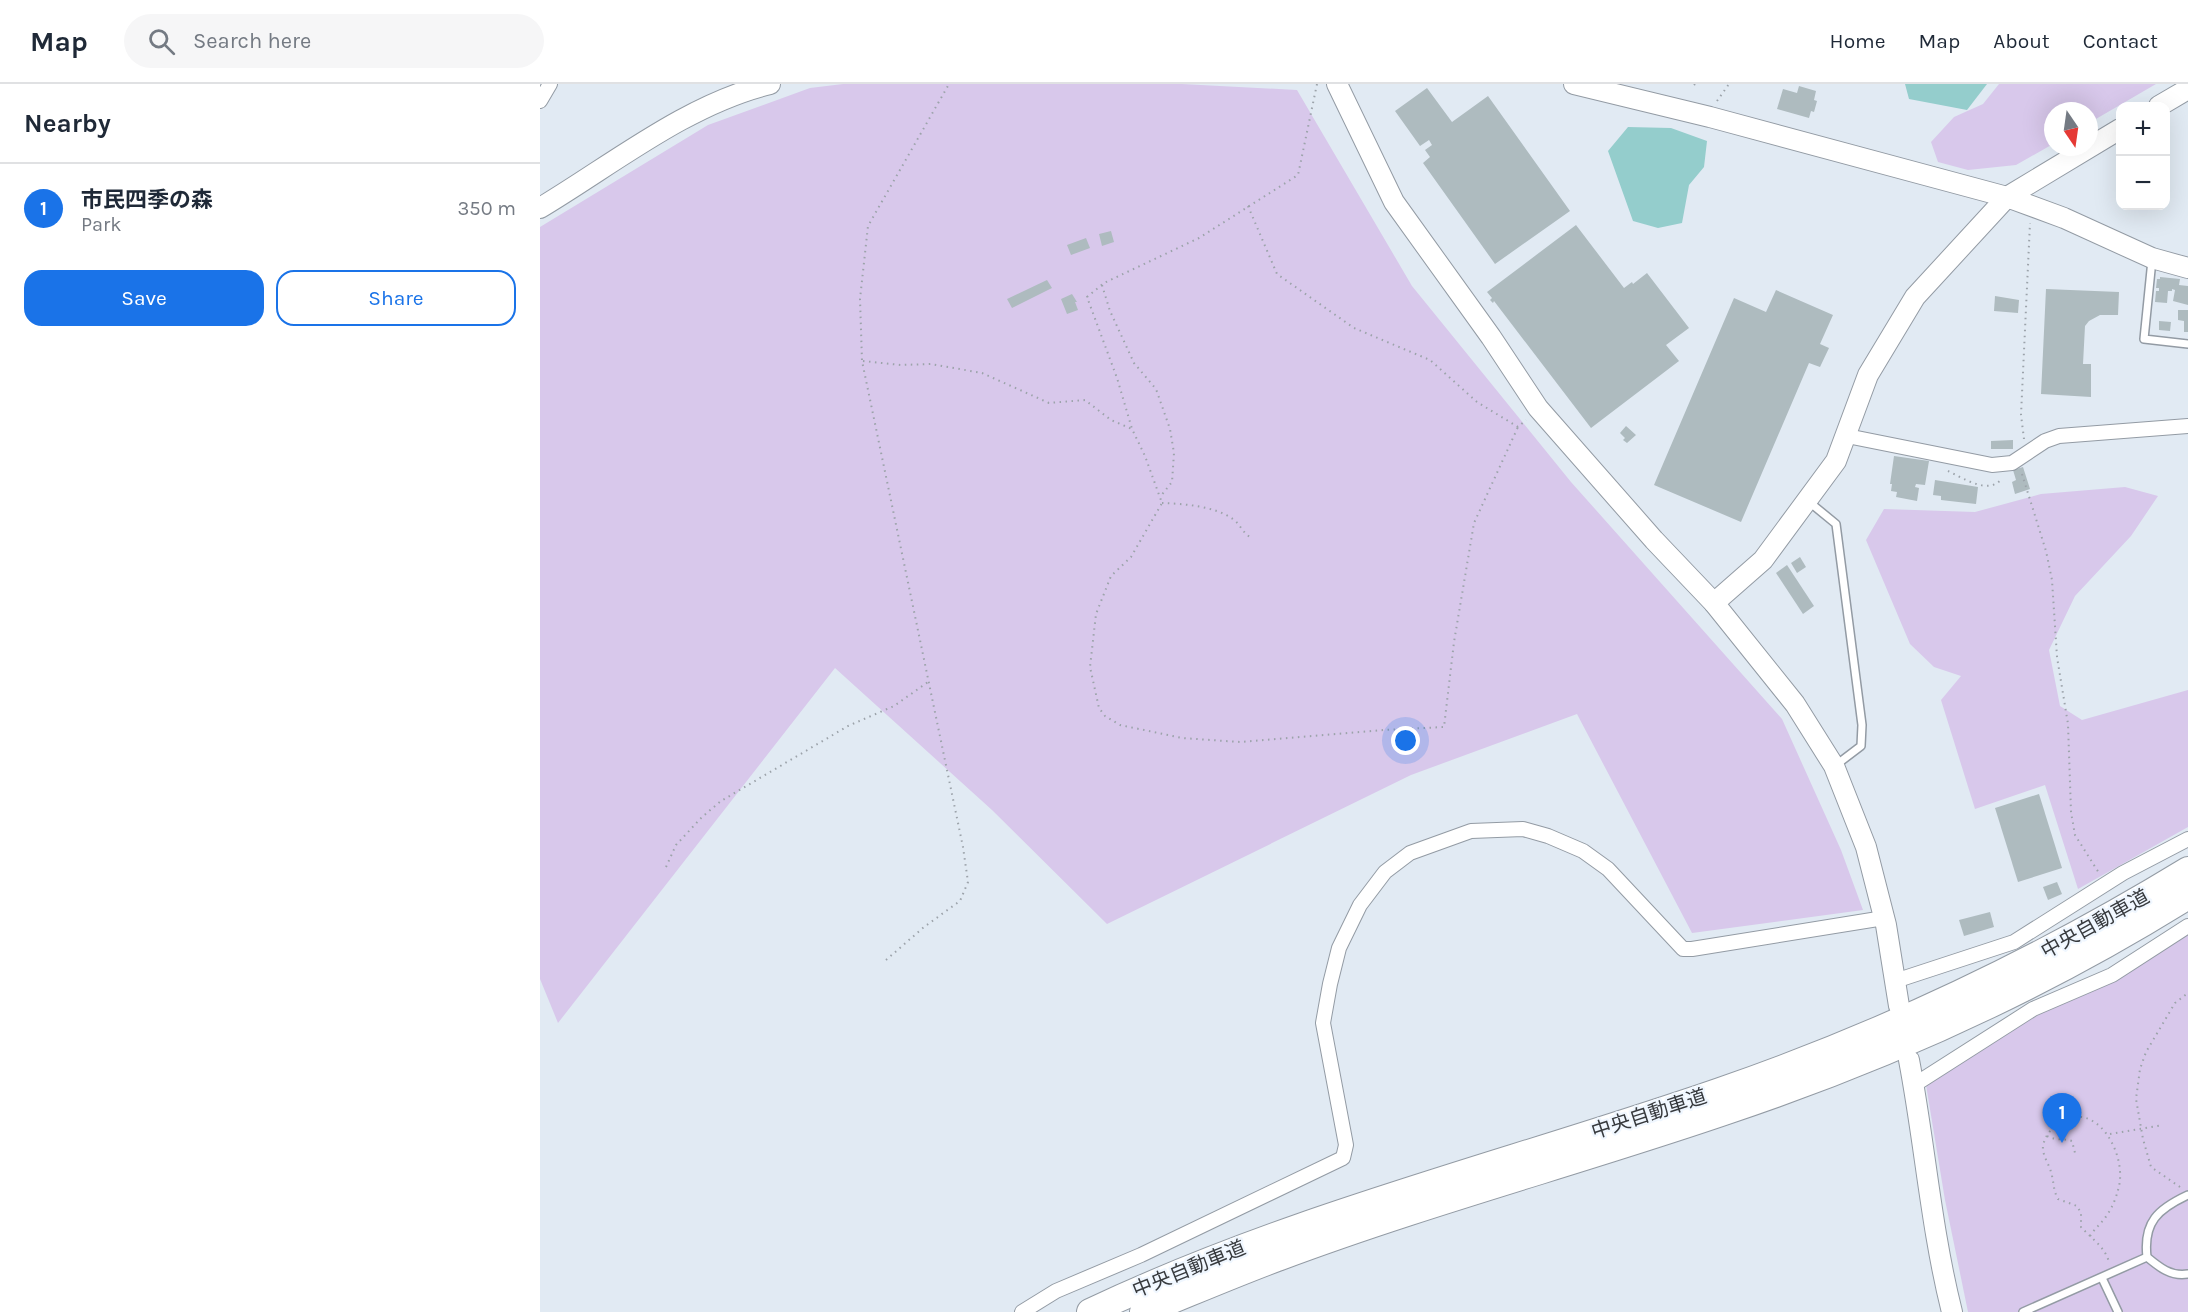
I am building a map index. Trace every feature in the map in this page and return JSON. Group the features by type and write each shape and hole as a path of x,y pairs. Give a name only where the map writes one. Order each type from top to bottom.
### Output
{"highway":[{"name":"中央自動車道","path":"1090,1312 1129,1293 1272,1236 1719,1091 1820,1055 1914,1016 2025,963 2124,909 2188,870"},
{"name":"中央自動車道","path":"1143,1312 1280,1257 1433,1205 1725,1112 1828,1075 1923,1035 2037,981 2137,928 2188,896"}],"street":[{"path":"540,101 550,84"},
{"path":"540,208 725,91 770,84"},
{"path":"1337,84 1394,202 1491,337 1538,408 1654,540 1714,603 1795,704 1834,766 1866,847 1884,918 1899,1006"},
{"path":"1574,84 1710,117 2007,197 2064,218 2152,258 2188,268"},
{"path":"2166,102 2188,89"},
{"path":"1714,603 1763,560 1836,461 1868,375 1915,297 2007,197 2116,132"},
{"path":"1847,436 1992,465 2012,464 2045,441 2059,436 2188,426"},
{"path":"1022,1312 1056,1291 1152,1250 1343,1158 1346,1145 1323,1023 1330,984 1339,948 1360,905 1385,872 1410,853 1471,831 1522,829 1548,836 1583,851 1608,869 1683,948 1692,949 1884,918"},
{"path":"1895,981 2014,942 2106,885 2188,839"},
{"path":"1914,1085 2033,1009 2112,975 2188,926"},
{"path":"1909,1060 1933,1224 1942,1275 1952,1312"}],"lane":[{"path":"2152,258 2144,339 2188,344"},
{"path":"1807,500 1836,524 1862,725 1861,747 1834,766"},
{"path":"2188,1193 2156,1214 2150,1226 2146,1245 2147,1257 2168,1272 2188,1274"},
{"path":"2023,1312 2147,1257"},
{"path":"2102,1278 2118,1312"}],"path":[{"path":"886,960 924,927 960,901 968,882 963,847 862,361 860,299 868,226 948,84"},
{"path":"1317,84 1298,175 1199,238 1102,285 1087,297 1117,378 1131,429 1145,456 1162,503 1131,557 1111,576 1096,614 1090,667 1099,708 1106,716 1120,725 1182,738 1240,742 1444,727 1454,642 1474,523 1518,427 1538,408"},
{"path":"1710,117 1716,102 1730,84"},
{"path":"2030,205 2021,415 2022,457 2052,580 2057,657 2068,724 2071,812 2075,835 2106,885"},
{"path":"1248,206 1277,274 1354,328 1430,360 1477,402 1518,427"},
{"path":"1102,285 1110,311 1134,363 1156,389 1170,429 1174,453 1172,483 1160,497"},
{"path":"862,361 901,365 931,364 982,373 1050,403 1085,400 1111,420 1131,429"},
{"path":"1162,503 1194,504 1225,514 1237,522 1243,532 1250,537"},
{"path":"666,867 676,845 702,816 721,801 848,726 894,706 928,682"},
{"path":"2188,993 2175,1003 2146,1052 2136,1099 2146,1156 2151,1167 2188,1193"},
{"path":"2090,1236 2107,1216 2119,1187 2119,1164 2113,1142 2105,1130 2084,1118 2065,1119 2048,1132 2043,1147 2052,1174 2054,1192 2058,1199 2077,1206 2081,1213 2081,1227 2106,1253 2113,1273"},
{"path":"2108,1134 2163,1125"},
{"path":"2047,1136 2054,1140 2072,1141 2075,1153"}],"shaded area":[{"path":"843,84 1182,84 1297,90 1412,286 1571,482 1782,719 1841,850 1863,910 1692,933 1577,714 1411,775 1107,924 992,810 835,668 558,1023 540,979 540,227 708,125 810,88"},
{"path":"1905,84 1987,84 1967,110 1909,99"},
{"path":"1999,84 2156,84 2125,102 2116,102 2116,107 2098,118 2098,102 2044,102 2044,149 2016,165 1968,170 1938,162 1931,142 1954,117 1983,104"},
{"path":"1628,127 1671,128 1707,141 1704,167 1689,185 1682,223 1658,228 1633,221 1608,151"},
{"path":"2125,487 2158,496 2131,536 2075,596 2049,650 2060,706 2082,720 2188,690 2188,827 2078,889 2045,785 1975,809 1941,700 1961,676 1934,667 1910,644 1866,540 1884,509 1975,512 2041,494"},
{"path":"2188,931 2188,1312 1968,1312 1945,1200 1926,1085 2032,1015"}],"building":[{"path":"1799,86 1816,91 1814,100 1817,101 1814,112 1811,111 1809,118 1777,109 1783,89 1797,93"},
{"path":"1427,88 1452,122 1488,96 1570,211 1495,264 1423,163 1430,157 1425,150 1432,145 1429,140 1420,146 1395,111"},
{"path":"1576,225 1624,288 1647,273 1689,328 1666,345 1679,361 1591,428 1494,301 1493,303 1490,300 1492,298 1487,292"},
{"path":"1111,231 1114,242 1102,246 1099,234"},
{"path":"1086,238 1090,248 1071,255 1067,245"},
{"path":"2160,277 2180,279 2179,285 2188,286 2188,305 2173,301 2175,290 2172,289 2168,291 2167,303 2155,302 2156,291 2159,291 2159,288 2156,288 2157,279"},
{"path":"1047,280 1052,288 1012,308 1007,299"},
{"path":"2046,289 2119,292 2118,315 2100,315 2085,326 2083,364 2091,364 2091,397 2041,394"},
{"path":"1776,290 1833,315 1820,344 1829,348 1820,367 1809,363 1741,522 1654,485 1734,298 1766,312"},
{"path":"1072,294 1077,302 1075,302 1078,310 1067,314 1061,299"},
{"path":"1995,296 2019,300 2018,313 1994,311"},
{"path":"2178,310 2188,310 2188,332 2184,332 2184,321 2178,320"},
{"path":"2159,321 2171,322 2170,331 2159,330"},
{"path":"1626,426 1636,435 1627,443 1620,433"},
{"path":"2013,440 2013,449 1991,449 1991,441"},
{"path":"1894,456 1929,461 1925,485 1916,484 1915,487 1919,488 1917,501 1896,497 1897,492 1891,491"},
{"path":"2023,467 2030,489 2015,494 2012,482 2016,480 2013,470"},
{"path":"1935,480 1978,487 1976,504 1941,500 1941,496 1933,495"},
{"path":"1800,557 1806,567 1797,573 1791,563"},
{"path":"1787,565 1814,606 1803,614 1776,573"},
{"path":"2039,794 2062,868 2018,882 1995,808"},
{"path":"2057,882 2062,894 2048,900 2043,887"},
{"path":"1990,912 1994,927 1964,936 1959,920"}],"place":[{"name":"市民四季の森","path":"2062,1143"}]}
